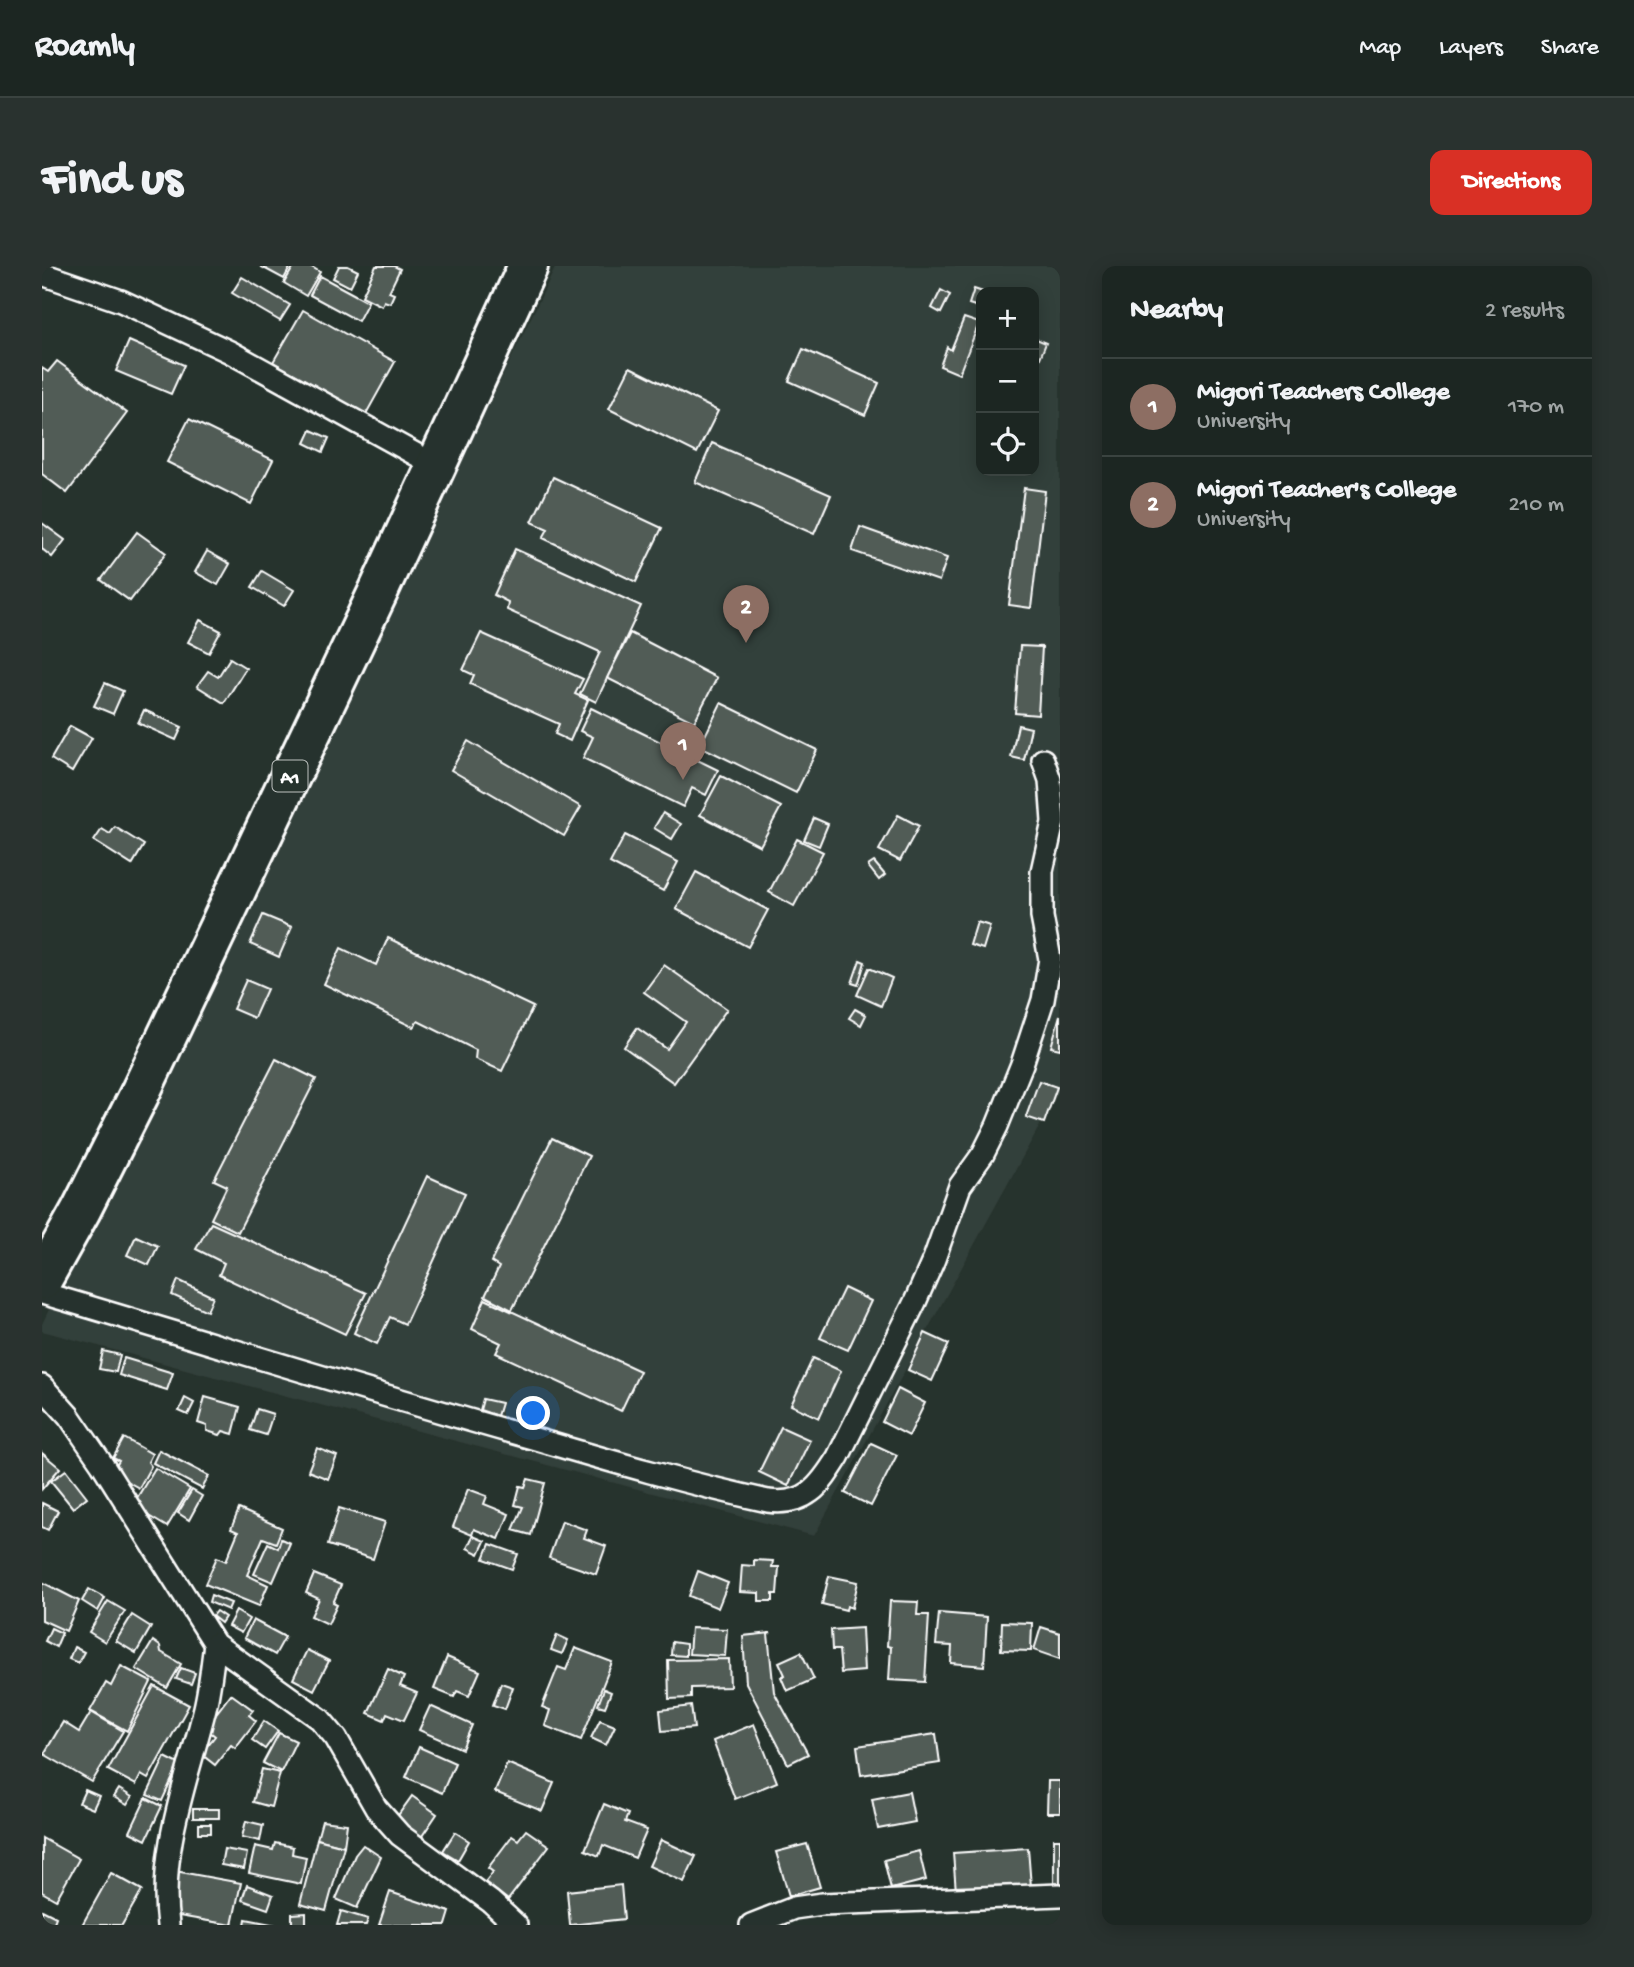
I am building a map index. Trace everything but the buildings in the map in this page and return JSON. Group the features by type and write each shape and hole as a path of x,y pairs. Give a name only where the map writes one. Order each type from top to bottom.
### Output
{"highway":[{"name":"A1","path":"42,1280 145,1083 379,590 528,266"}],"street":[{"path":"42,274 121,300 230,352 435,464"},
{"path":"42,1293 394,1400 581,1452 768,1501 795,1501 808,1494 827,1475 838,1457 915,1302 934,1259 960,1186 983,1154 1022,1064 1040,1010 1050,959 1042,917 1042,871 1052,822 1049,780 1043,760"},
{"path":"42,1387 69,1416 102,1464 215,1644 320,1719 336,1738 376,1808 400,1835 491,1902 516,1925"},
{"path":"168,1925 166,1906 169,1848 206,1704 215,1644"},
{"path":"751,1925 794,1908 822,1904 1060,1895"}],"shaded area":[{"path":"556,266 1060,266 1060,1089 814,1536 42,1331 42,1324"}],"place":[{"name":"Migori Teacher's College","path":"746,643"},
{"name":"Migori Teachers College","path":"683,780"}]}
